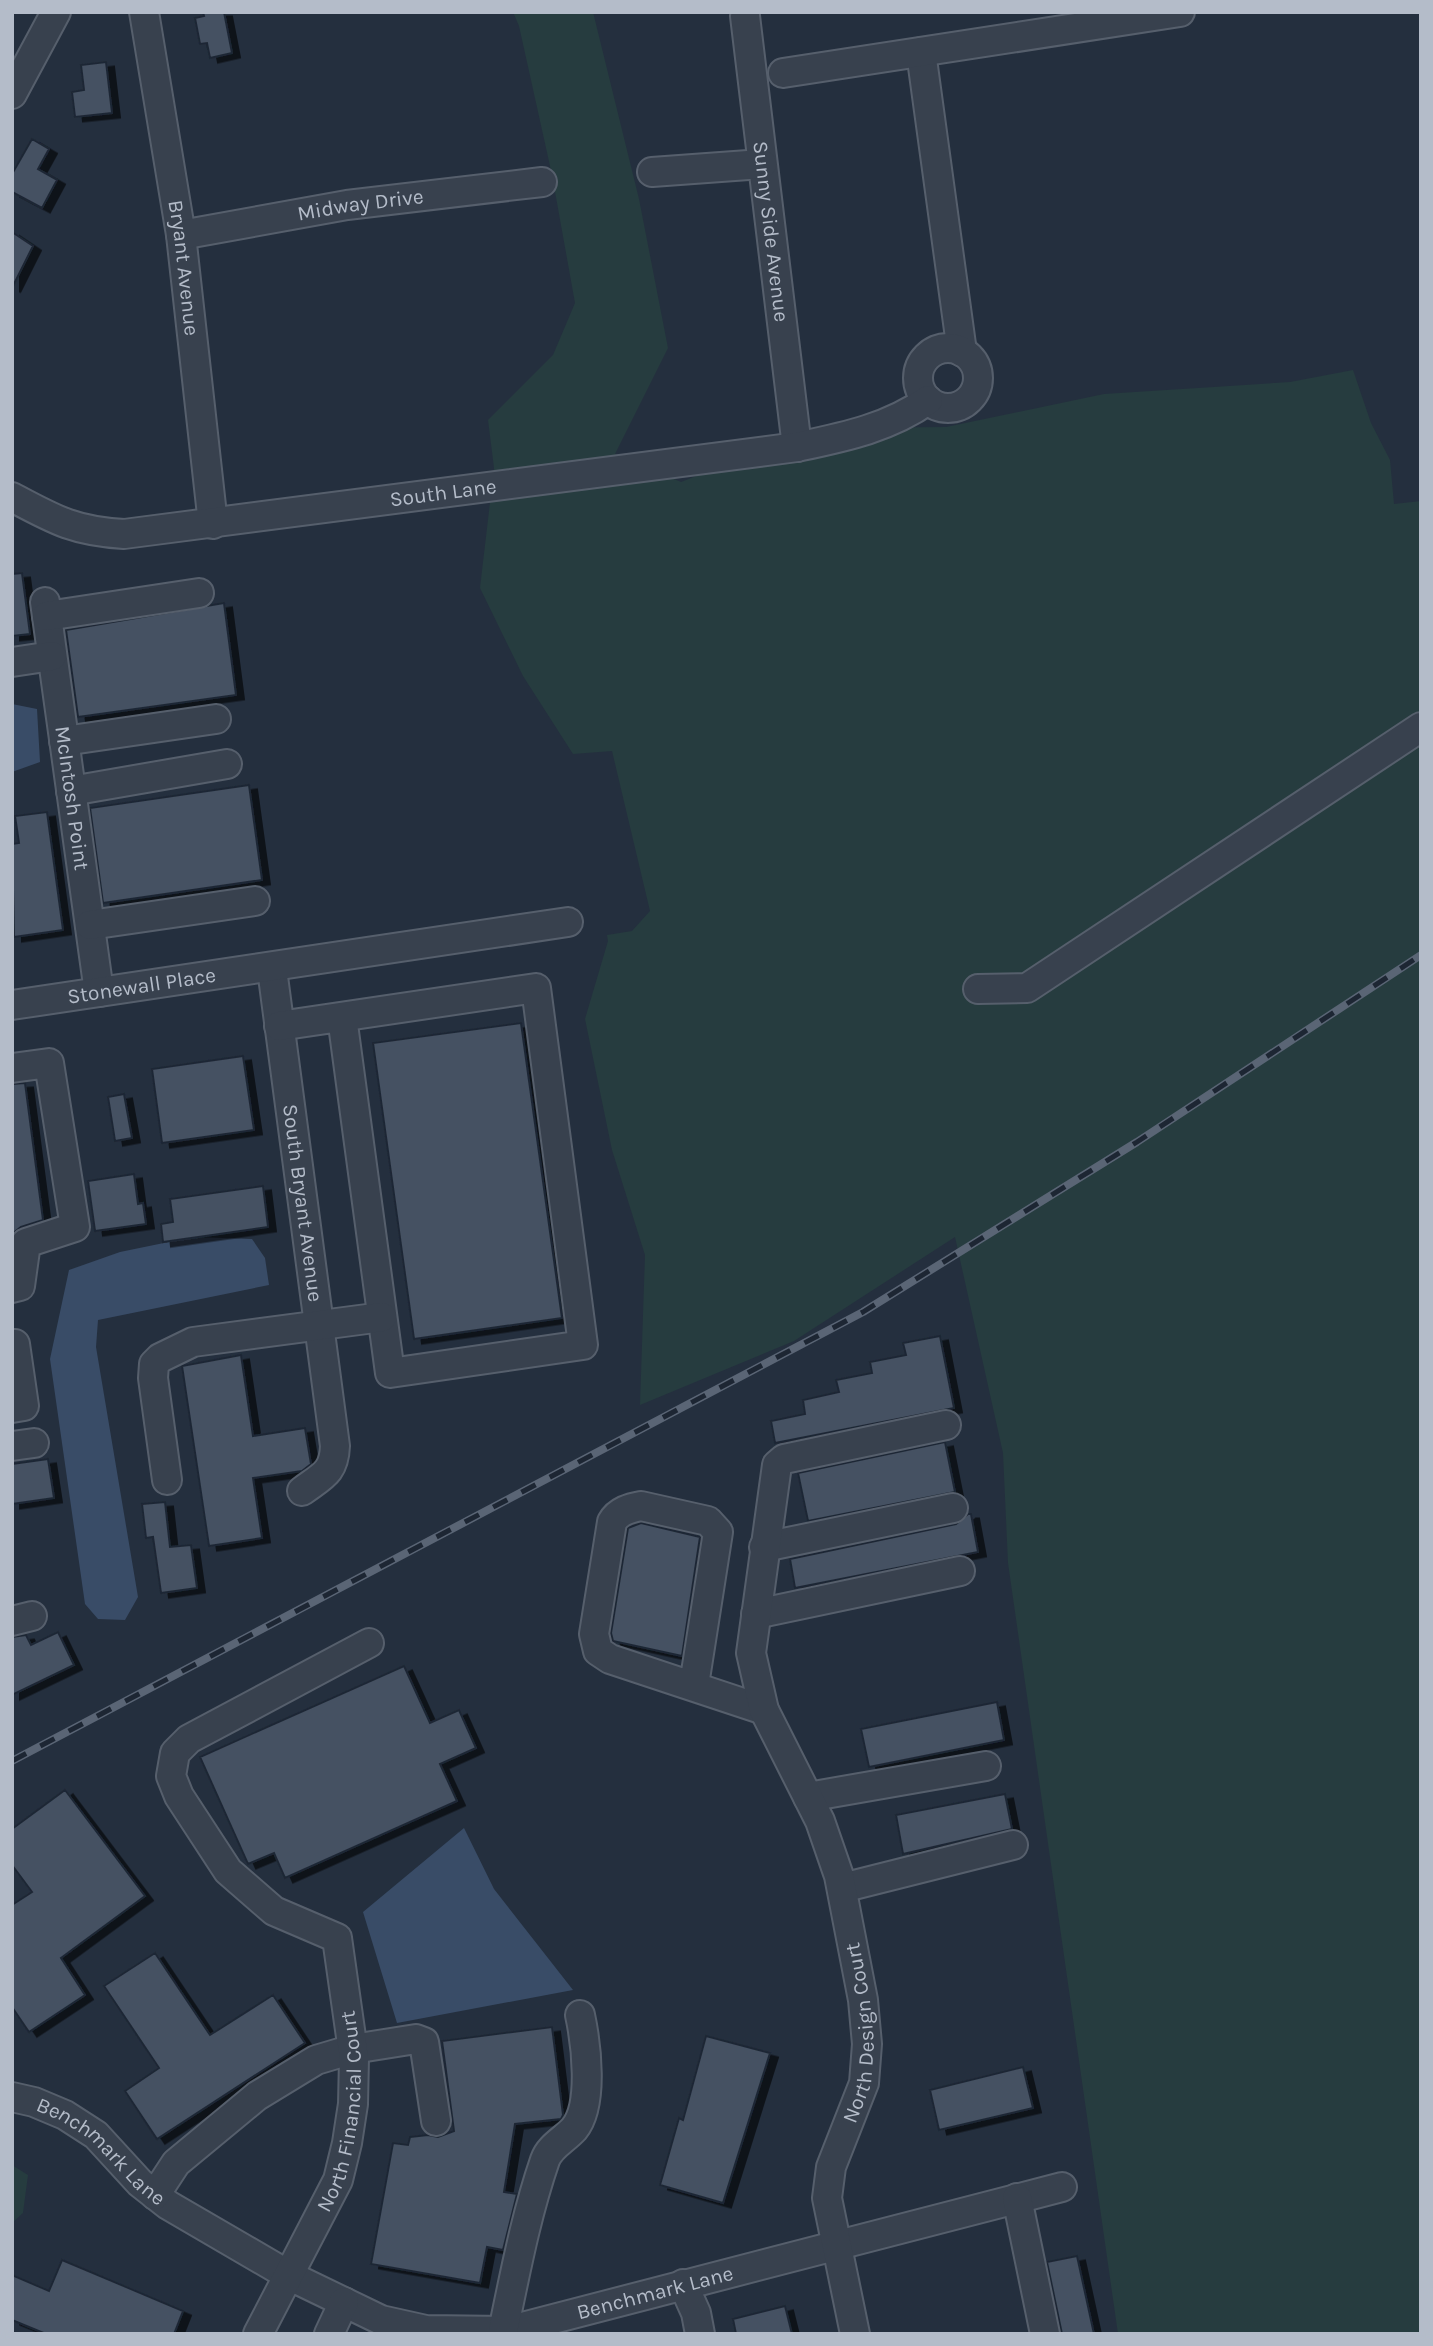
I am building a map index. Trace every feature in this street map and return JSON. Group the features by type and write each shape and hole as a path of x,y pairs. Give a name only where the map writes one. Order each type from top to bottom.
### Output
{"street":[{"path":"12,94 56,12"},
{"name":"Bryant Avenue","path":"144,12 181,235 213,524"},
{"path":"783,73 1180,12"},
{"name":"Sunny Side Avenue","path":"745,16 797,447"},
{"path":"921,52 962,352"},
{"path":"652,172 762,164"},
{"name":"Midway Drive","path":"181,235 347,205 542,182"},
{"path":"944,348 962,352 970,357 978,374 973,394 957,406 937,406 928,400 918,383 921,364 927,356 944,348"},
{"name":"South Lane","path":"12,497 55,520 90,532 124,534 797,447 869,431 907,415 928,400"},
{"name":"McIntosh Point","path":"99,992 46,609 199,593"},
{"path":"12,662 52,656"},
{"path":"64,740 216,719"},
{"path":"978,989 1027,988 1421,727"},
{"path":"71,792 227,764"},
{"path":"90,925 255,901"},
{"name":"Stonewall Place","path":"12,1005 272,969 568,922"},
{"name":"South Bryant Avenue","path":"272,969 334,1439 335,1463 302,1491"},
{"path":"279,1026 536,988 583,1345 390,1373 342,1017"},
{"path":"12,1068 48,1063 75,1227 26,1243 20,1286 12,1288"},
{"path":"167,1480 153,1378 154,1364 160,1358 194,1342 382,1317"},
{"path":"12,1344 15,1344 24,1406 12,1408"},
{"name":"North Design Court","path":"855,2334 834,2244 827,2198 831,2167 864,2083 867,2044 863,2000 842,1888 820,1821 764,1710 751,1653 773,1474 784,1459 946,1425"},
{"path":"694,1685 718,1531 708,1521 641,1506 632,1508 616,1516 612,1522 594,1642 598,1651 610,1659 764,1710"},
{"path":"764,1547 953,1508"},
{"path":"756,1614 960,1572"},
{"name":"North Financial Court","path":"258,2334 338,2180 354,2104 353,2049 337,1938 274,1911 228,1871 179,1796 171,1776 175,1753 189,1739 369,1643"},
{"path":"808,1797 986,1766"},
{"path":"842,1888 1013,1845"},
{"path":"503,2331 530,2211 546,2156 575,2128 579,2118 588,2063 580,2015"},
{"path":"155,2195 176,2163 257,2096 316,2060 353,2049 416,2039 424,2042 436,2121"},
{"name":"Benchmark Lane","path":"12,2097 34,2102 65,2115 96,2135 155,2195 290,2276 393,2328 503,2331 1062,2187"},
{"path":"1017,2198 1045,2334"},
{"path":"683,2284 696,2312 700,2334"},
{"path":"329,2334 344,2302"}],"green space":[{"path":"513,12 593,12 639,199 668,348 615,454 681,482 786,441 838,428 946,427 1104,394 1290,382 1353,370 1371,423 1390,460 1394,504 1421,501 1421,2334 1118,2334 1008,1563 1003,1453 955,1237 794,1341 640,1405 645,1255 612,1150 585,1019 608,941 607,935 632,931 650,911 612,751 573,754 523,676 480,588 494,468 488,420 553,355 575,303 552,175 519,26"},
{"path":"12,2165 28,2175 23,2213 12,2223"}],"water":[{"path":"12,704 37,709 40,762 12,772"},
{"path":"193,1237 252,1239 265,1258 269,1285 98,1320 96,1347 138,1597 125,1620 98,1619 85,1604 50,1359 69,1270 120,1252"},
{"path":"464,1828 494,1889 573,1990 397,2023 363,1912"}],"building":[{"path":"203,12 224,12 232,53 210,58 207,43 200,44 195,18 204,16"},
{"path":"106,62 112,113 75,117 72,92 84,90 81,65"},
{"path":"32,139 49,149 38,169 57,180 42,208 12,192 12,174"},
{"path":"12,232 33,246 12,288"},
{"path":"22,573 30,634 12,636 12,574"},
{"path":"224,603 236,695 78,717 66,630"},
{"path":"249,785 262,880 103,903 90,808"},
{"path":"47,812 63,930 14,937 12,844 19,843 15,816"},
{"path":"521,1023 562,1318 414,1339 373,1043"},
{"path":"243,1056 254,1130 162,1143 152,1069"},
{"path":"25,1083 43,1220 21,1227 12,1234 12,1084"},
{"path":"124,1094 132,1138 115,1141 108,1097"},
{"path":"134,1174 138,1204 143,1203 146,1224 95,1231 88,1181"},
{"path":"263,1186 268,1227 163,1242 161,1224 173,1222 170,1199"},
{"path":"940,1336 954,1408 775,1443 771,1421 805,1414 803,1400 839,1392 836,1380 872,1373 870,1362 906,1355 903,1343"},
{"path":"241,1355 253,1436 305,1428 311,1464 302,1471 253,1478 262,1538 209,1546 182,1366"},
{"path":"945,1442 955,1492 808,1521 798,1473"},
{"path":"48,1459 54,1498 12,1504 12,1464"},
{"path":"165,1502 170,1547 191,1545 197,1588 161,1593 153,1537 146,1538 142,1504"},
{"path":"971,1514 978,1552 795,1588 790,1559 956,1524"},
{"path":"641,1523 700,1537 682,1656 613,1641 611,1633 628,1528"},
{"path":"58,1632 74,1665 12,1695 12,1637 26,1635 31,1645"},
{"path":"404,1666 430,1723 459,1710 476,1748 440,1764 457,1801 285,1878 274,1853 248,1864 200,1757"},
{"path":"997,1702 1004,1740 869,1767 861,1729"},
{"path":"65,1790 145,1896 61,1958 85,1995 29,2032 12,2007 12,1905 32,1892 12,1865 12,1829"},
{"path":"1005,1794 1012,1829 903,1854 896,1815"},
{"path":"155,1953 210,2035 273,1995 305,2043 157,2139 125,2091 159,2068 104,1986"},
{"path":"552,2027 563,2115 561,2119 515,2124 504,2192 517,2194 503,2250 487,2247 480,2283 371,2264 393,2143 408,2145 410,2137 438,2137 454,2131 442,2041"},
{"path":"706,2036 770,2053 723,2203 660,2185 679,2118 683,2120"},
{"path":"1023,2067 1033,2108 939,2130 930,2090"},
{"path":"1077,2256 1094,2334 1062,2334 1047,2262"},
{"path":"62,2260 183,2311 174,2334 46,2334 12,2320 12,2275 49,2291"},
{"path":"785,2306 792,2334 736,2334 733,2319"}],"railway":[{"path":"12,1761 863,1312 1137,1142 1421,955"}]}
